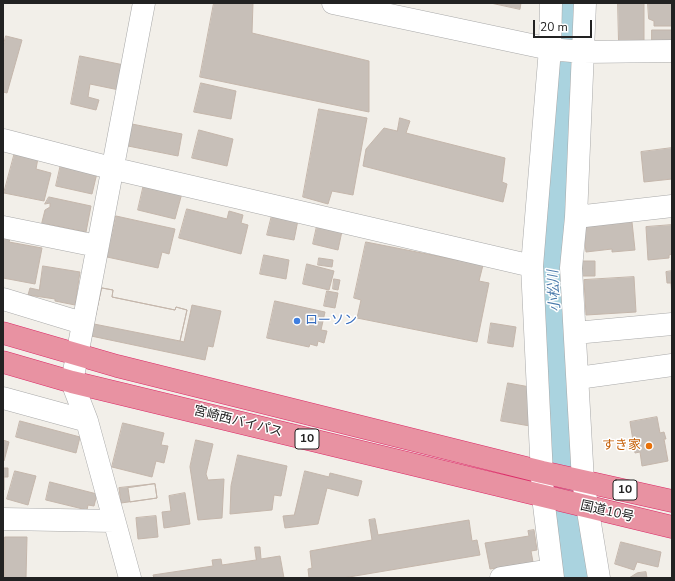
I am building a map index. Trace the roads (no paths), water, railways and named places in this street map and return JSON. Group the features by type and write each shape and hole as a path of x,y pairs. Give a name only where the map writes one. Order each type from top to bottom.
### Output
{"highway":[{"name":"宮崎西バイパス","path":"3,333 76,356 544,472"},
{"name":"宮崎西バイパス","path":"3,362 72,382 545,498"},
{"name":"国道10号","path":"544,472 672,501"},
{"name":"国道10号","path":"545,498 672,527"}],"street":[{"path":"130,578 87,420 72,382 111,168 144,3"},
{"path":"333,3 550,48 583,52 672,51"},
{"path":"501,578 552,574 545,498 532,266 550,48 551,3"},
{"path":"585,3 576,217 571,268 578,378 580,480 584,507 599,578"},
{"path":"3,140 111,168 532,266"},
{"path":"576,217 672,206"},
{"path":"3,227 97,246"},
{"path":"3,298 82,323"},
{"path":"575,333 672,324"},
{"path":"578,378 672,365"},
{"path":"3,398 87,420"},
{"path":"3,519 114,521"}],"waterway":[{"name":"小松川","path":"569,3 562,146 554,209 553,251 561,420 571,545 577,578"}],"place":[{"name":"ローソン","path":"297,321"},
{"name":"すき家","path":"649,446"}]}
